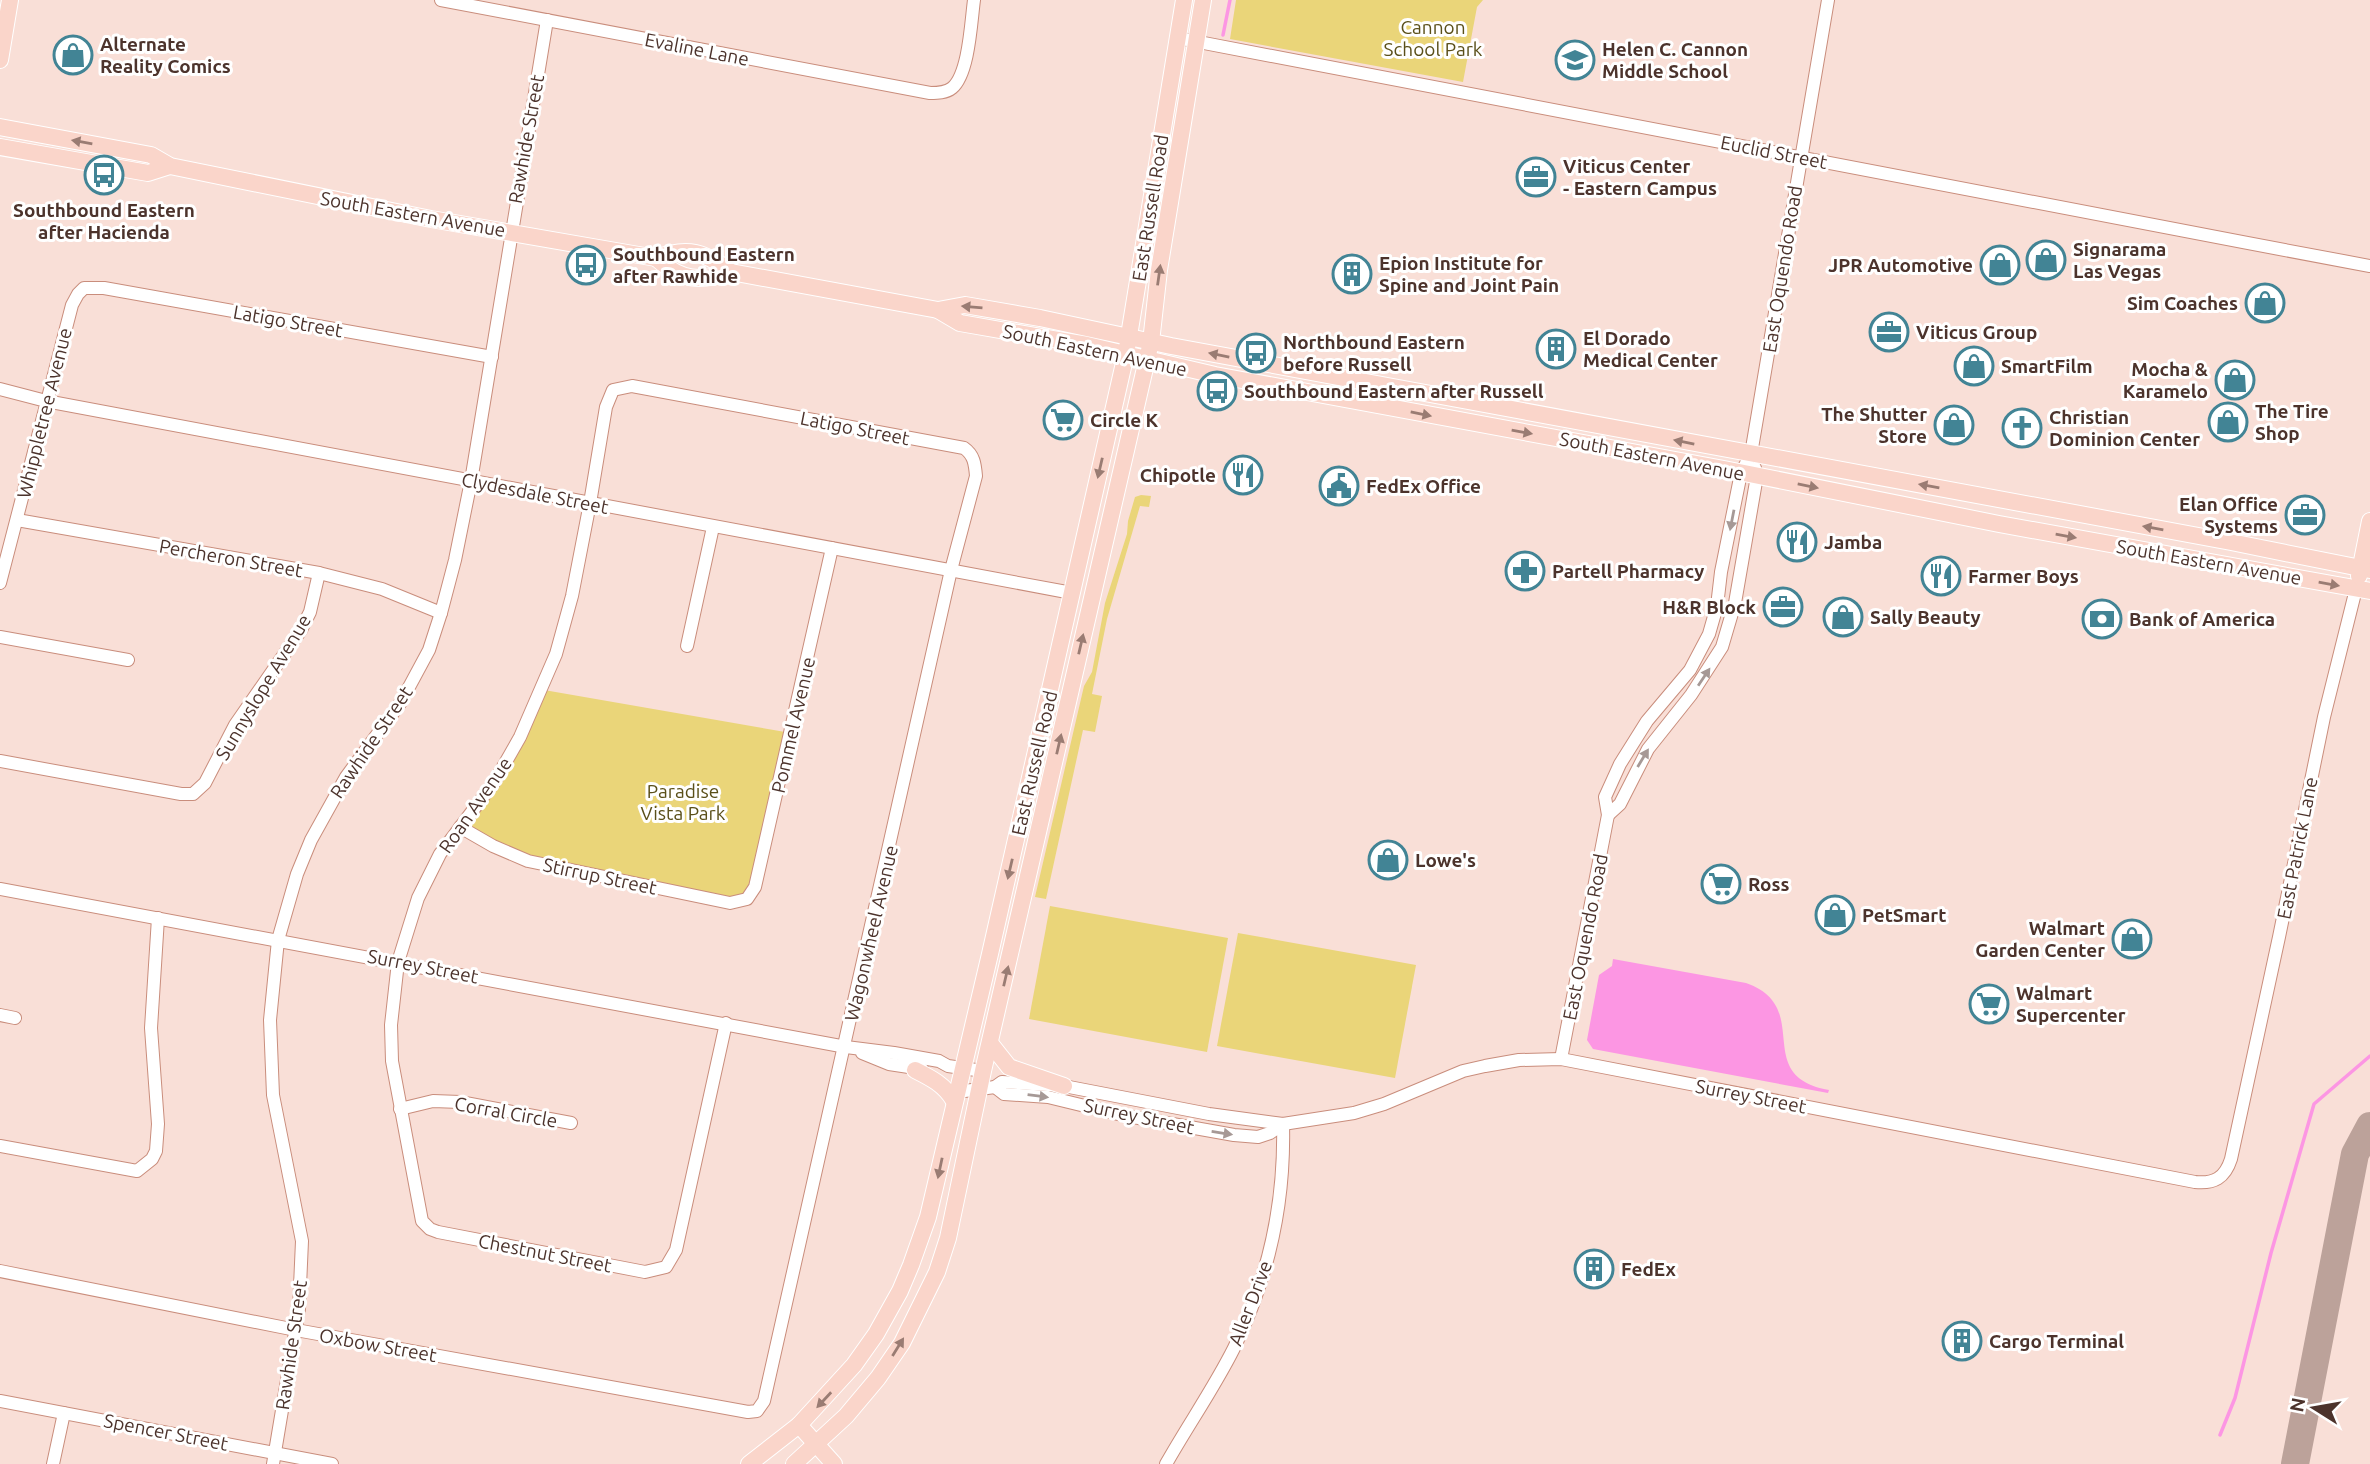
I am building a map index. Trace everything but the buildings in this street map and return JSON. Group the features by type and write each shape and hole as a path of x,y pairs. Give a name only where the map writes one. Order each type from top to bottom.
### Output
{"main road":[{"path":"0,60 10,0"},
{"name":"East Russell Road","path":"748,1464 799,1425 855,1365 900,1291 928,1217 955,1097 956,1067 1046,707 1128,346 1184,0"},
{"name":"East Russell Road","path":"802,1462 878,1378 902,1343 924,1303 948,1238 987,1088 983,1071 1151,342 1159,270 1203,0"},
{"path":"1171,81 1189,85"},
{"name":"South Eastern Avenue","path":"0,127 150,155 170,166 421,217 656,258 676,251 711,256 731,272"},
{"name":"South Eastern Avenue","path":"0,147 148,173 170,166"},
{"name":"South Eastern Avenue","path":"656,258 671,272 708,279 731,272 938,310 965,305 1040,318 1128,346 1147,359 1215,375 1749,474 1999,524 2363,590"},
{"name":"South Eastern Avenue","path":"1128,346 1151,342 2365,568"},
{"path":"1459,400 1460,421"},
{"name":"East Patrick Lane","path":"2363,590 2370,521"},
{"path":"1046,707 1066,711"},
{"path":"990,1043 1009,1067 1064,1086"},
{"path":"915,1070 939,1082 955,1097"},
{"path":"799,1425 834,1464"},
{"path":"785,1437 802,1462"}],"street":[{"name":"Evaline Lane","path":"442,0 930,93 952,88 962,73 974,0"},
{"name":"East Oquendo Road","path":"1608,815 1620,804 1648,749 1691,695 1721,647 1735,603 1751,454 1828,0"},
{"name":"Rawhide Street","path":"274,1459 299,1309 302,1241 273,1095 270,1020 278,940 297,874 311,840 346,777 401,702 429,650 441,613 471,481 547,20"},
{"name":"Euclid Street","path":"1178,38 1961,190 2370,265"},
{"name":"Latigo Street","path":"84,288 104,288 492,357"},
{"name":"Whippletree Avenue","path":"0,583 72,305 84,288"},
{"name":"Latigo Street","path":"613,390 632,386 964,448 971,453"},
{"name":"Clydesdale Street","path":"0,389 46,401 1072,593"},
{"name":"Roan Avenue","path":"425,1225 419,1217 416,1185 392,1061 391,1025 398,962 418,898 440,854 495,780 535,708 556,654 572,596 606,407 613,390"},
{"name":"Wagonwheel Avenue","path":"757,1411 768,1392 951,570 976,475 971,453"},
{"name":"East Oquendo Road","path":"1561,1059 1608,815 1605,797 1620,764 1647,721 1690,670 1709,634 1717,606 1721,572 1749,474"},
{"name":"Percheron Street","path":"17,520 319,573 382,589 441,613"},
{"path":"687,646 713,527"},
{"name":"Pommel Avenue","path":"747,899 755,887 832,548"},
{"name":"Sunnyslope Avenue","path":"0,761 193,794 205,783 235,725 301,630 310,612 319,573"},
{"name":"East Patrick Lane","path":"2224,1175 2231,1159 2279,937 2323,717 2363,590"},
{"path":"0,637 128,660"},
{"name":"Stirrup Street","path":"460,827 507,853 549,866 730,903 747,899"},
{"name":"Surrey Street","path":"0,889 983,1071"},
{"path":"0,1146 137,1171 145,1166 156,1151 158,1124 150,1028 158,918"},
{"path":"0,1015 15,1018"},
{"name":"Chestnut Street","path":"425,1225 449,1234 645,1272 666,1267 676,1250 726,1023"},
{"name":"Surrey Street","path":"846,1046 888,1064 915,1070 956,1067"},
{"name":"Surrey Street","path":"955,1097 1002,1082 1064,1086 1209,1115 1283,1124 1354,1113 1384,1104 1474,1068 1519,1060 1561,1059 2195,1182 2207,1183 2224,1175"},
{"name":"Surrey Street","path":"987,1088 1004,1094 1048,1097 1122,1115 1234,1135 1258,1137 1283,1124"},
{"name":"Corral Circle","path":"400,1109 433,1101 460,1102 571,1123"},
{"path":"1084,1104 1096,1103 1138,1110 1150,1103"},
{"name":"Aller Drive","path":"1166,1464 1233,1350 1254,1301 1273,1234 1282,1167 1283,1124"},
{"name":"Oxbow Street","path":"0,1271 296,1330 748,1412 757,1411"},
{"name":"Spencer Street","path":"0,1401 274,1459 332,1464"},
{"path":"53,1464 64,1413"}],"green space":[{"name":"Cannon School Park","path":"1236,0 1483,0 1477,7 1463,82 1230,39"},
{"path":"1151,496 1149,507 1140,506 1107,619 1092,694 1102,696 1095,732 1083,730 1046,899 1035,897 1084,686 1092,672 1105,603 1127,534 1135,497"},
{"name":"Paradise Vista Park","path":"544,690 791,733 754,891 741,901 557,866 502,847 464,823"},
{"path":"1050,906 1228,938 1207,1052 1029,1019"},
{"path":"1238,933 1416,965 1395,1078 1217,1046"}],"shaded area":[{"path":"1613,959 1746,983 1766,994 1777,1008 1786,1056 1792,1071 1806,1082 1829,1090 1828,1093 1593,1049 1587,1040 1599,975 1612,966"}],"waterway":[{"path":"1223,35 1230,0"},
{"path":"2220,1435 2235,1398 2271,1253 2314,1104 2370,1056"}],"taxiway":[{"path":"2295,1464 2355,1154 2370,1126"}],"place":[{"name":"Alternate Reality Comics","path":"73,55"},
{"name":"Helen C. Cannon Middle School","path":"1575,60"},
{"name":"Southbound Eastern after Hacienda","path":"104,175"},
{"name":"Viticus Center - Eastern Campus","path":"1536,177"},
{"name":"Signarama Las Vegas","path":"2046,260"},
{"name":"Southbound Eastern after Rawhide","path":"586,265"},
{"name":"JPR Automotive","path":"2000,265"},
{"name":"Epion Institute for Spine and Joint Pain","path":"1352,274"},
{"name":"Sim Coaches","path":"2265,303"},
{"name":"Viticus Group","path":"1889,332"},
{"name":"El Dorado Medical Center","path":"1556,349"},
{"name":"Northbound Eastern before Russell","path":"1256,353"},
{"name":"SmartFilm","path":"1974,366"},
{"name":"Mocha & Karamelo","path":"2235,380"},
{"name":"Southbound Eastern after Russell","path":"1217,391"},
{"name":"Circle K","path":"1063,420"},
{"name":"The Tire Shop","path":"2228,422"},
{"name":"The Shutter Store","path":"1954,425"},
{"name":"Christian Dominion Center","path":"2022,428"},
{"name":"Chipotle","path":"1243,475"},
{"name":"FedEx Office","path":"1339,486"},
{"name":"Elan Office Systems","path":"2305,515"},
{"name":"Jamba","path":"1797,542"},
{"name":"Partell Pharmacy","path":"1525,571"},
{"name":"Farmer Boys","path":"1941,576"},
{"name":"H&R Block","path":"1783,607"},
{"name":"Sally Beauty","path":"1843,617"},
{"name":"Bank of America","path":"2102,619"},
{"name":"Lowe's","path":"1388,860"},
{"name":"Ross","path":"1721,884"},
{"name":"PetSmart","path":"1835,915"},
{"name":"Walmart Garden Center","path":"2132,939"},
{"name":"Walmart Supercenter","path":"1989,1004"},
{"name":"FedEx","path":"1594,1269"},
{"name":"Cargo Terminal","path":"1962,1341"}]}
